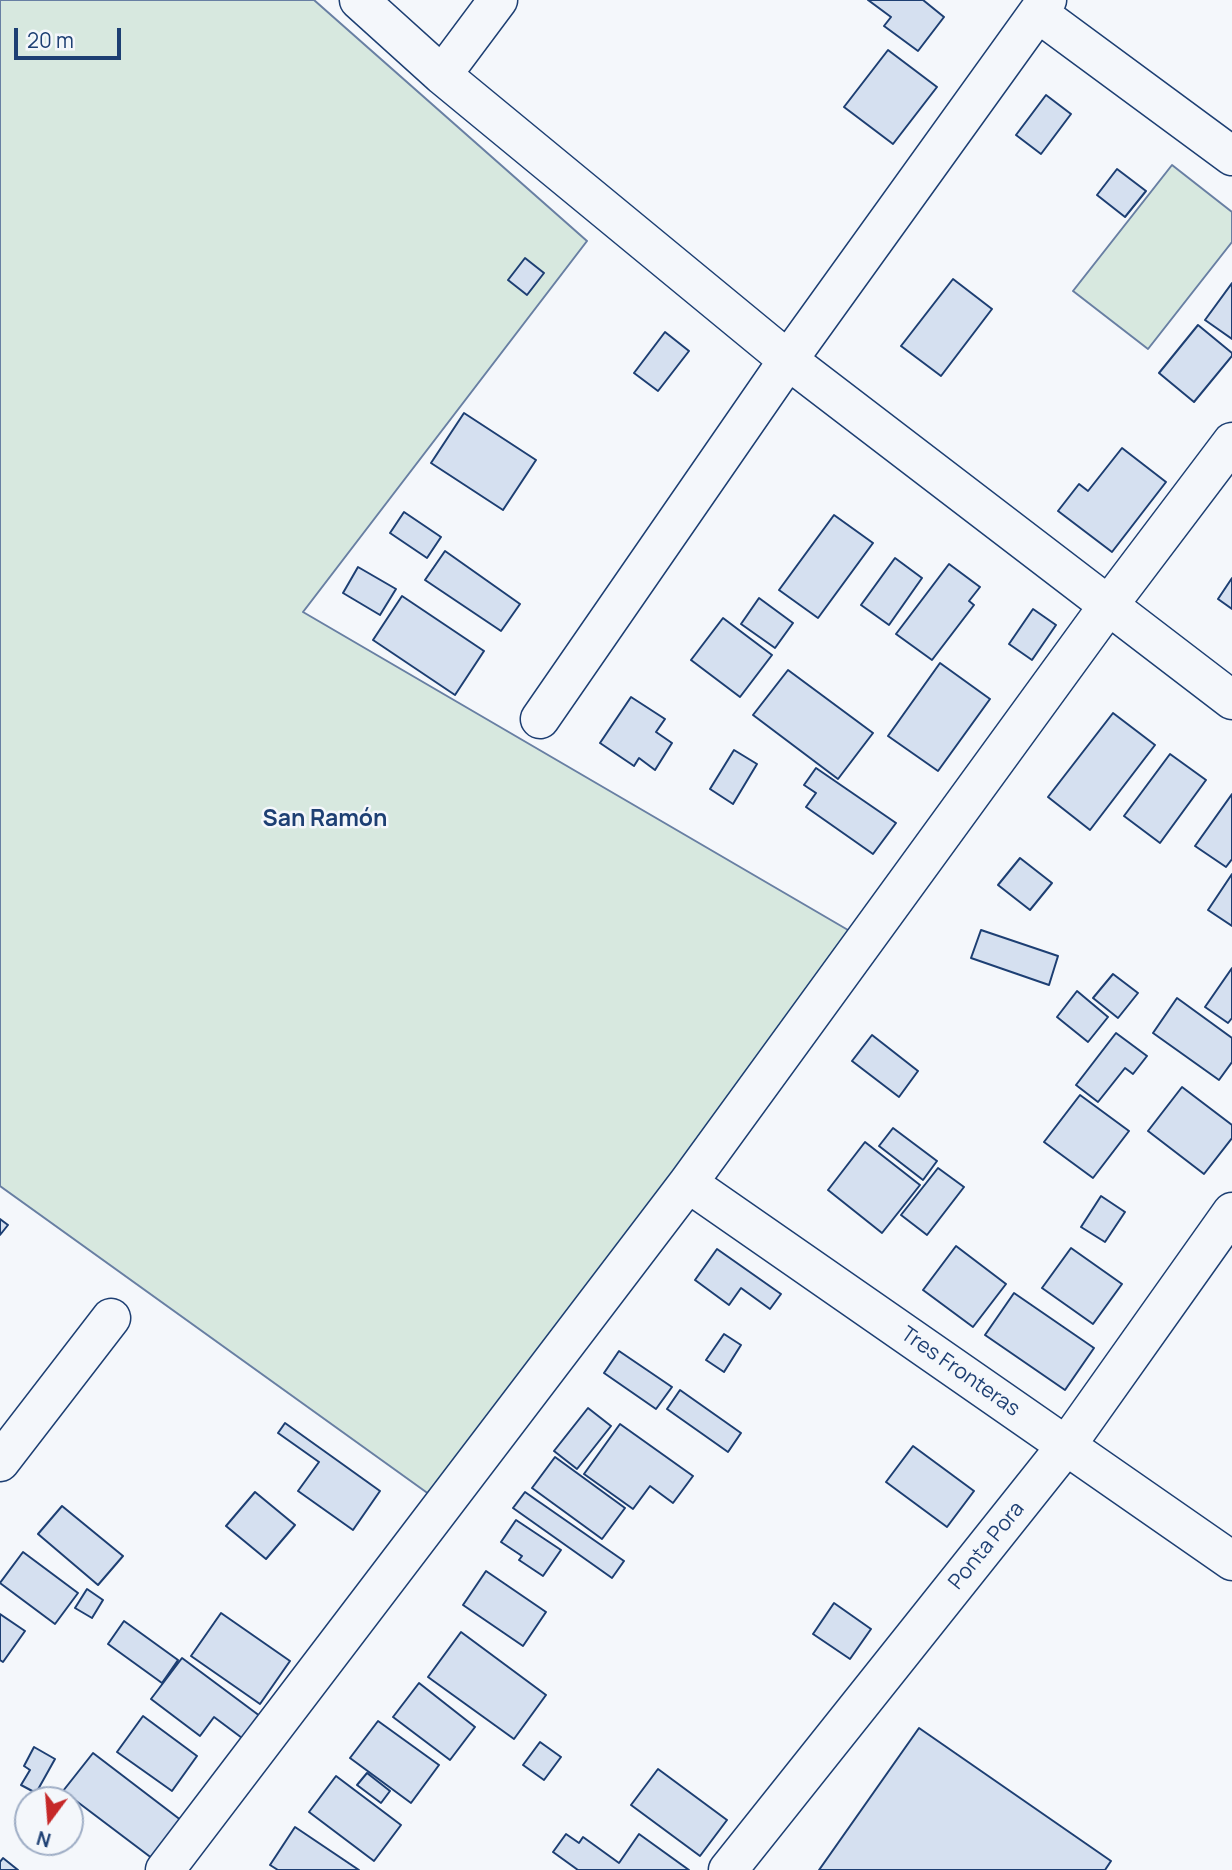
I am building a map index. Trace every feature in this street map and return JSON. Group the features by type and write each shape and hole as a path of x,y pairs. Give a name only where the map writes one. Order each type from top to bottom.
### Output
{"street":[{"path":"359,0 442,75 788,360 1232,700"},
{"path":"442,75 498,0"},
{"path":"540,719 788,360 1043,6 1232,156"},
{"path":"165,1870 688,1183 1108,606 1232,442"},
{"name":"Tres Fronteras","path":"688,1183 1232,1561"},
{"name":"Ponta Pora","path":"728,1870 1066,1446 1232,1212"},
{"path":"0,1462 111,1318"}],"shaded area":[{"path":"0,0 314,0 587,241 303,612 860,937 433,1497 0,1186"},
{"path":"1172,165 1232,212 1232,242 1148,349 1073,291"}],"building":[{"path":"868,0 923,0 944,17 918,51 884,26 891,17"},
{"path":"888,50 937,87 893,144 844,107"},
{"path":"1046,95 1071,114 1041,154 1016,135"},
{"path":"1117,169 1146,191 1125,217 1097,195"},
{"path":"525,258 544,273 527,295 508,280"},
{"path":"953,279 992,309 941,376 901,346"},
{"path":"1232,283 1232,339 1205,320"},
{"path":"1198,325 1232,353 1232,356 1194,402 1159,373"},
{"path":"665,332 689,351 658,391 634,373"},
{"path":"464,413 536,460 503,510 431,463"},
{"path":"1122,448 1166,482 1112,552 1058,511 1079,484 1088,491"},
{"path":"404,512 441,537 427,558 390,533"},
{"path":"834,515 873,543 818,618 779,590"},
{"path":"445,551 520,604 501,631 425,580"},
{"path":"895,558 922,578 889,625 861,605"},
{"path":"949,564 980,587 969,601 974,605 932,660 896,634"},
{"path":"358,567 396,589 380,615 343,593"},
{"path":"1232,578 1232,609 1218,599"},
{"path":"402,596 484,651 455,695 373,640"},
{"path":"759,598 793,623 775,648 741,624"},
{"path":"1033,609 1056,625 1032,660 1009,644"},
{"path":"723,618 772,655 740,697 691,660"},
{"path":"940,663 990,699 938,771 888,736"},
{"path":"788,670 873,733 838,779 753,715"},
{"path":"631,697 665,719 656,732 672,743 655,770 639,758 634,766 600,743"},
{"path":"1113,713 1155,745 1090,830 1048,797"},
{"path":"734,750 757,764 733,804 710,789"},
{"path":"1170,754 1206,780 1160,843 1124,816"},
{"path":"816,768 896,823 873,854 806,807 816,793 804,785"},
{"path":"1232,794 1232,859 1226,867 1195,846"},
{"path":"1020,858 1052,883 1030,910 998,885"},
{"path":"1232,874 1232,926 1208,910"},
{"path":"981,930 1058,956 1049,985 971,958"},
{"path":"1232,968 1232,1018 1228,1023 1205,1007"},
{"path":"1113,974 1138,993 1118,1018 1093,998"},
{"path":"1077,991 1108,1017 1088,1042 1057,1017"},
{"path":"1177,998 1232,1038 1232,1062 1219,1080 1153,1033"},
{"path":"1116,1033 1147,1056 1133,1074 1125,1068 1098,1102 1076,1085"},
{"path":"872,1035 918,1071 899,1097 852,1061"},
{"path":"1182,1087 1232,1125 1232,1138 1204,1174 1148,1131"},
{"path":"1080,1095 1129,1131 1093,1178 1044,1142"},
{"path":"893,1128 937,1161 923,1180 879,1146"},
{"path":"865,1142 920,1185 882,1233 828,1190"},
{"path":"938,1168 964,1187 927,1235 901,1215"},
{"path":"1101,1196 1125,1212 1105,1242 1081,1227"},
{"path":"0,1219 8,1225 0,1235"},
{"path":"956,1246 1006,1284 973,1327 923,1290"},
{"path":"1071,1248 1122,1284 1093,1324 1042,1288"},
{"path":"717,1249 781,1294 770,1309 741,1288 729,1305 695,1280"},
{"path":"1014,1293 1094,1348 1065,1390 985,1335"},
{"path":"724,1334 741,1345 724,1372 706,1360"},
{"path":"619,1351 672,1387 656,1409 604,1373"},
{"path":"680,1390 741,1433 728,1452 667,1409"},
{"path":"588,1408 611,1426 577,1469 554,1451"},
{"path":"285,1423 380,1491 353,1530 298,1491 319,1462 278,1433"},
{"path":"620,1424 693,1476 673,1503 650,1486 633,1509 584,1474"},
{"path":"913,1446 974,1491 947,1527 886,1482"},
{"path":"555,1457 625,1508 602,1539 532,1488"},
{"path":"255,1492 295,1525 266,1559 226,1526"},
{"path":"525,1492 624,1561 612,1578 513,1508"},
{"path":"62,1506 123,1556 98,1585 38,1534"},
{"path":"516,1520 561,1550 543,1576 519,1560 522,1556 501,1542"},
{"path":"23,1552 78,1593 55,1624 0,1583"},
{"path":"486,1571 546,1612 523,1646 463,1605"},
{"path":"87,1589 103,1600 92,1618 75,1608"},
{"path":"834,1603 871,1629 850,1659 813,1634"},
{"path":"221,1613 290,1661 260,1704 191,1656"},
{"path":"0,1614 25,1631 3,1662 0,1660"},
{"path":"124,1621 178,1660 162,1683 108,1644"},
{"path":"461,1632 546,1695 514,1739 428,1677"},
{"path":"182,1658 272,1725 242,1738 214,1717 200,1736 151,1699"},
{"path":"419,1683 475,1727 450,1760 393,1717"},
{"path":"143,1716 197,1756 172,1791 117,1752"},
{"path":"378,1721 439,1765 411,1803 350,1758"},
{"path":"919,1728 1111,1861 1105,1870 819,1870"},
{"path":"540,1742 561,1757 544,1780 523,1765"},
{"path":"34,1747 55,1759 40,1786 21,1785 30,1770 24,1766"},
{"path":"93,1753 186,1824 157,1862 84,1807 84,1786 67,1786"},
{"path":"658,1769 727,1820 700,1856 631,1805"},
{"path":"367,1773 390,1791 381,1803 357,1785"},
{"path":"336,1776 401,1825 374,1861 309,1812"},
{"path":"295,1827 359,1870 278,1870 270,1865"},
{"path":"566,1834 579,1843 583,1837 619,1863 639,1834 689,1870 578,1870 553,1852"},
{"path":"3,1858 18,1870 0,1870"}],"district":[{"name":"San Ramón","path":"325,820"}]}
